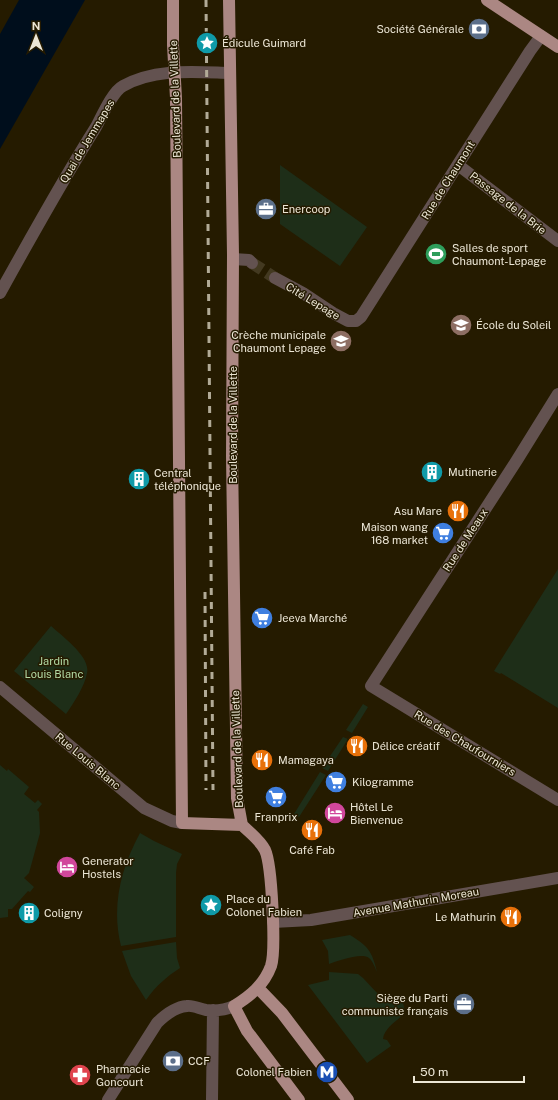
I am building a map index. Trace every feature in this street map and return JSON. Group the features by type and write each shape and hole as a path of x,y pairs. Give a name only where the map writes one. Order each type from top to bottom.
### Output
{"main road":[{"name":"Boulevard de la Villette","path":"173,0 176,106 182,823"},
{"name":"Boulevard de la Villette","path":"229,0 233,259 232,456 237,798 242,825"},
{"path":"487,0 558,47"},
{"path":"182,823 242,825 257,839 265,850 269,864 273,922 271,965 265,979 258,988 234,1006 248,1031 299,1100"},
{"path":"258,988 282,1013 348,1100"}],"street":[{"name":"Rue de Chaumont","path":"353,322 361,317 541,36"},
{"name":"Quai de Jemmapes","path":"0,293 74,162 117,91 136,79 157,74 175,72 230,73"},
{"name":"Passage de la Brie","path":"458,165 558,241"},
{"path":"233,259 249,260 252,263"},
{"name":"Cité Lepage","path":"275,278 303,293 333,313 353,322"},
{"name":"Rue de Meaux","path":"371,686 558,394"},
{"name":"Rue des Chaufourniers","path":"371,686 558,800"},
{"name":"Rue Louis Blanc","path":"0,687 144,808 172,821 182,823"},
{"name":"Avenue Mathurin Moreau","path":"273,922 311,920 558,878"},
{"path":"108,1100 157,1023 164,1016 177,1008 188,1006 209,1010 223,1009 234,1006"},
{"path":"209,1010 212,1100"}],"green space":[{"path":"280,165 367,227 340,266 280,224"},
{"path":"558,569 558,708 501,673 500,674 494,671"},
{"name":"Jardin Louis Blanc","path":"51,626 75,647 85,660 87,667 84,683 66,714 14,671"},
{"path":"363,704 368,707 352,733 346,730"},
{"path":"343,737 348,739 328,771 322,768"},
{"path":"0,765 7,771 8,769 29,787 24,794 35,803 38,800 42,804 37,810 39,812 40,833 29,873 24,878 34,887 30,892 28,891 12,909 8,909 8,917 0,918"},
{"path":"320,772 326,775 299,817 294,814"},
{"path":"140,833 182,854 177,864 176,873 176,937 121,946 117,916 120,888 123,874 133,846"},
{"path":"350,935 361,942 371,954 377,972 372,961 366,956 349,958 329,964 328,951 322,940"},
{"path":"176,942 177,958 180,968 162,982 146,1000 131,976 122,951"},
{"path":"329,972 358,974 378,994 386,998 402,997 405,1013 386,1031 383,1039 387,1040 391,1046 367,1063 308,985 329,980"}],"water":[{"path":"19,0 85,0 0,149 0,34"}],"tunnel":[{"path":"252,263 275,278"}],"railway":[{"path":"206,0 213,790"},
{"path":"205,592 206,790"}],"place":[{"name":"Société Générale","path":"479,29"},
{"name":"Édicule Guimard","path":"207,43"},
{"name":"Enercoop","path":"266,209"},
{"name":"Salles de sport Chaumont-Lepage","path":"436,254"},
{"name":"École du Soleil","path":"461,325"},
{"name":"Crèche municipale Chaumont Lepage","path":"341,341"},
{"name":"Mutinerie","path":"432,472"},
{"name":"Central téléphonique","path":"139,479"},
{"name":"Asu Mare","path":"458,511"},
{"name":"Maison wang 168 market","path":"443,533"},
{"name":"Jeeva Marché","path":"262,618"},
{"name":"Délice créatif","path":"357,746"},
{"name":"Mamagaya","path":"262,760"},
{"name":"Kilogramme","path":"336,782"},
{"name":"Franprix","path":"276,797"},
{"name":"Hôtel Le Bienvenue","path":"335,813"},
{"name":"Café Fab","path":"312,830"},
{"name":"Generator Hostels","path":"67,867"},
{"name":"Place du Colonel Fabien","path":"211,905"},
{"name":"Coligny","path":"29,913"},
{"name":"Le Mathurin","path":"511,917"},
{"name":"Siège du Parti communiste français","path":"464,1004"},
{"name":"CCF","path":"173,1061"},
{"name":"Colonel Fabien","path":"327,1072"},
{"name":"Pharmacie Goncourt","path":"80,1075"}]}
